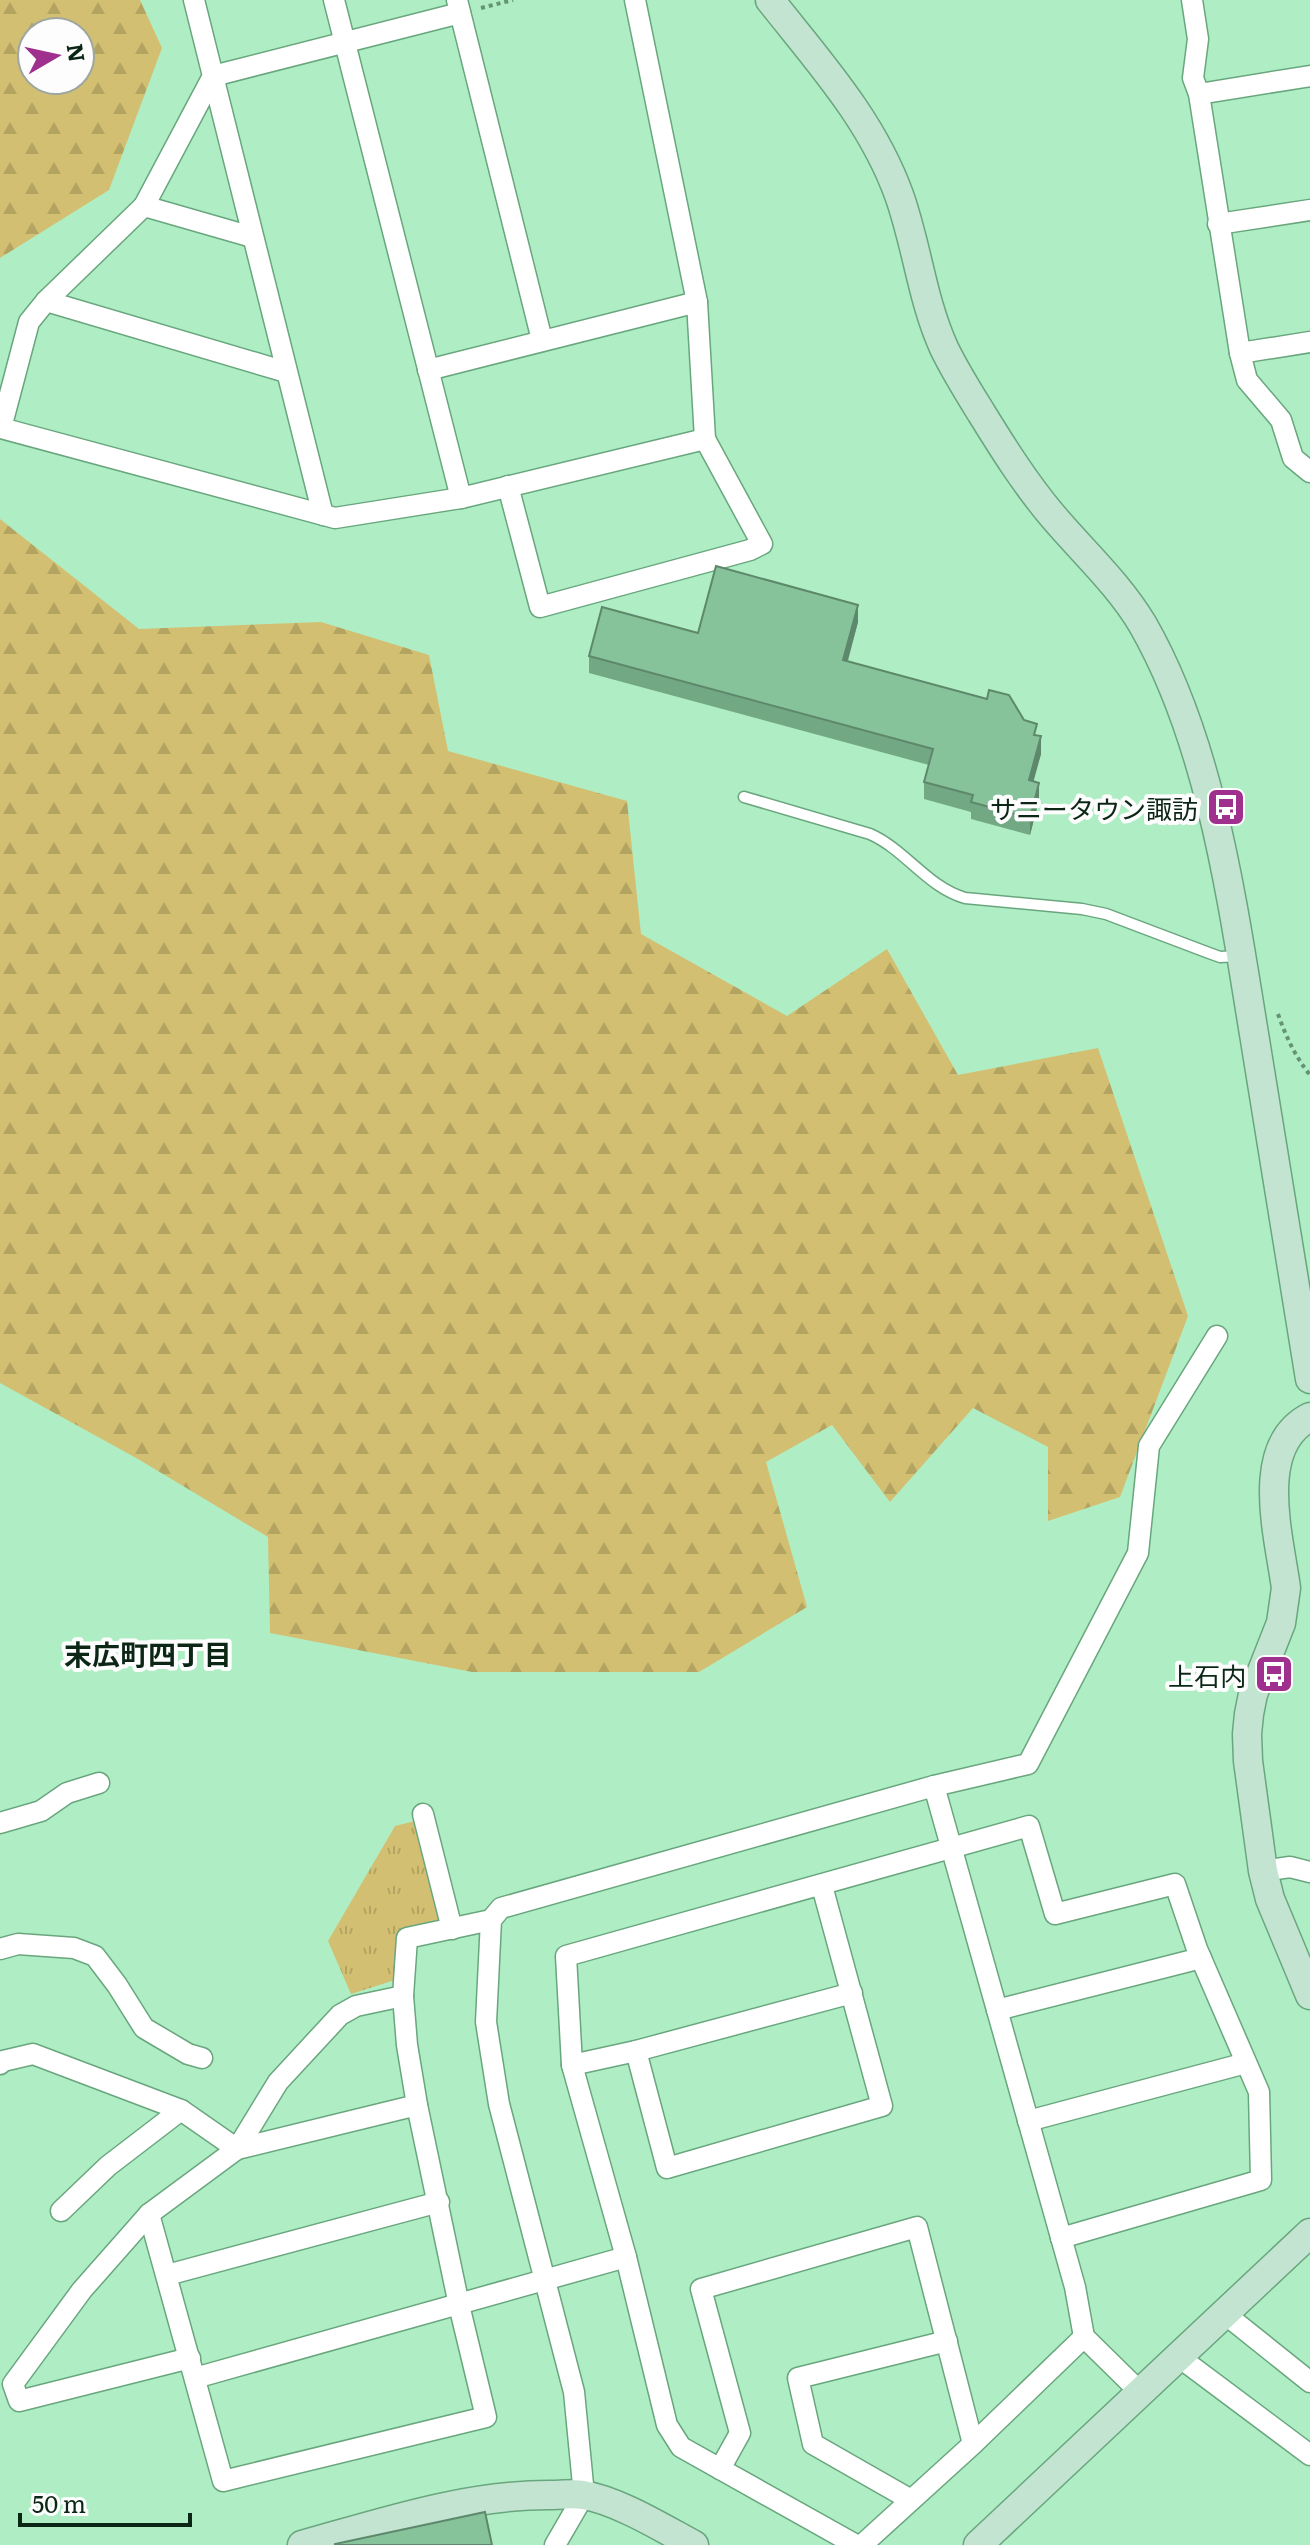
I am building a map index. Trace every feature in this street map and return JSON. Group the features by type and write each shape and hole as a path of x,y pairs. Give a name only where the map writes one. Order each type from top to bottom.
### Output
{"street":[{"path":"194,0 323,515"},
{"path":"334,0 461,498"},
{"path":"508,486 540,607 750,550 762,544 705,439 697,302 635,0"},
{"path":"770,0 857,109 879,150 900,196 943,347 971,396 1006,453 1050,513 1113,581 1143,625 1172,687 1198,760 1219,845 1241,956 1310,1379"},
{"path":"1192,0 1198,39 1193,78 1199,94 1240,353 1247,380 1281,420 1293,458 1310,472"},
{"path":"542,340 459,6 345,43 213,76 144,206 46,301 29,322 1,428 335,518 461,498 705,439"},
{"path":"1199,94 1310,76"},
{"path":"144,206 252,237"},
{"path":"1218,224 1310,210"},
{"path":"46,301 286,372"},
{"path":"428,370 697,302"},
{"path":"1240,353 1310,342"},
{"path":"555,2545 584,2495 574,2392 499,2104 486,2022 491,1920 501,1908 934,1786 1028,1764 1138,1553 1149,1446 1217,1336"},
{"path":"1310,1417 1298,1423 1285,1438 1276,1458 1274,1488 1286,1588 1285,1604 1281,1623 1253,1694 1247,1734 1263,1871 1284,1938 1310,1995"},
{"path":"0,1823 41,1811 67,1793 99,1783"},
{"path":"934,1786 1075,2287 1084,2337 1141,2393"},
{"path":"423,1814 452,1929"},
{"path":"1061,2238 1261,2180 1259,2092 1201,1958 1175,1884 1055,1914 1029,1826 566,1956 572,2065 626,2257 667,2425 681,2447 859,2545 973,2444 1084,2337"},
{"path":"1263,1871 1290,1867 1310,1872"},
{"path":"636,2051 667,2168 882,2106 822,1886"},
{"path":"149,2214 223,2481 486,2417 417,2105 403,1996 407,1938 491,1920"},
{"path":"0,1949 18,1944 74,1948 95,1956 144,2028 188,2054 202,2058"},
{"path":"997,2010 1201,1958"},
{"path":"572,2065 852,1993"},
{"path":"403,1996 356,2006 340,2015 278,2082 237,2149 149,2214 82,2290 13,2384 10,2403 193,2368 459,2305 626,2257"},
{"path":"0,2064 33,2054 181,2110 237,2149 417,2105"},
{"path":"1028,2121 1246,2063"},
{"path":"61,2211 108,2166 181,2110"},
{"path":"167,2275 439,2202"},
{"path":"720,2469 740,2433 701,2289 917,2227 973,2444"},
{"path":"978,2545 1310,2233"},
{"path":"1225,2314 1310,2382"},
{"path":"911,2500 813,2444 798,2378 947,2341"},
{"path":"1179,2357 1310,2455"},
{"path":"302,2545 387,2521 496,2497 536,2494 584,2495 616,2506 694,2545"}],"lane":[{"path":"744,797 885,841 937,885 965,898 1106,914 1220,957 1241,956"}],"path":[{"path":"459,6 513,0"}],"green space":[{"path":"0,0 140,0 162,48 109,190 0,258"},
{"path":"0,519 139,629 321,622 429,655 448,751 627,801 641,934 787,1016 887,949 958,1075 1098,1048 1188,1316 1120,1497 1048,1521 1048,1447 973,1408 890,1502 832,1425 766,1462 807,1607 699,1672 472,1672 270,1633 268,1537 138,1459 0,1383"},
{"path":"415,1821 440,1919 401,1932 395,1980 351,1994 328,1941 395,1826"}],"building":[{"path":"716,566 858,605 843,660 987,699 989,690 1009,695 1024,720 1037,724 1034,735 1041,736 1029,780 1039,783 1030,818 971,802 973,795 924,782 933,749 589,656 602,607 698,633"},
{"path":"485,2512 492,2545 335,2545 335,2544"}],"place":[{"name":"サニータウン諏訪","path":"1226,807"},
{"name":"上石内","path":"1274,1674"}],"district":[{"name":"末広町四丁目","path":"148,1653"}]}
